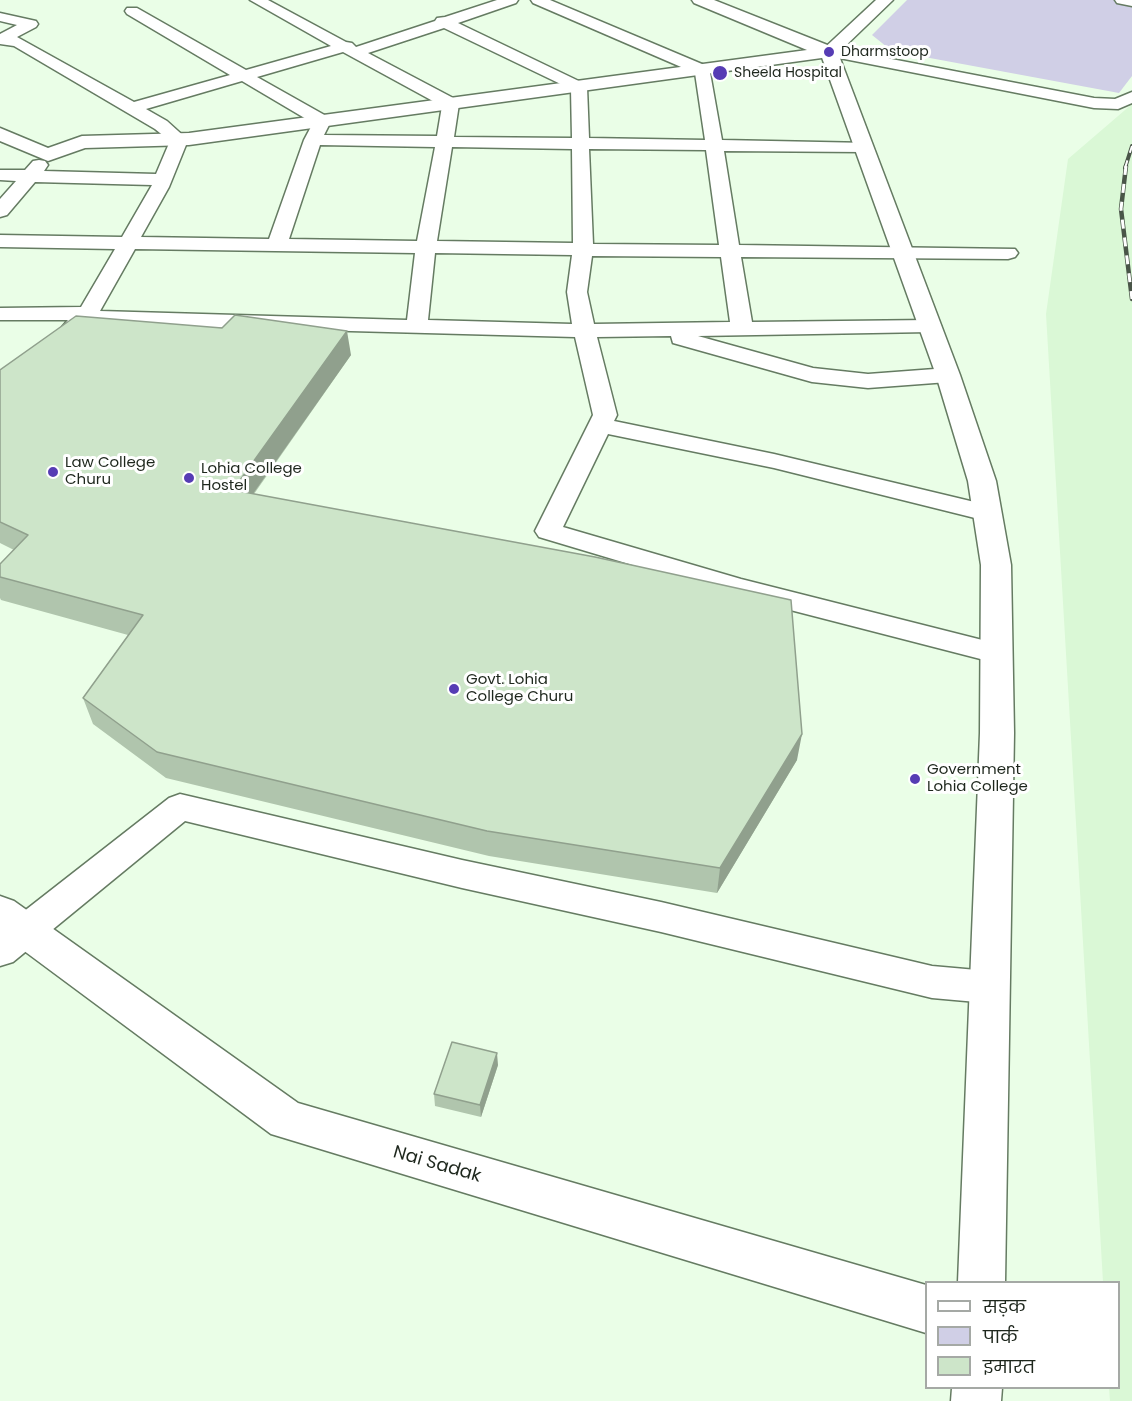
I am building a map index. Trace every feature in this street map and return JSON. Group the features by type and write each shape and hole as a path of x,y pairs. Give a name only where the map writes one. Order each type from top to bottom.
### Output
{"main road":[{"path":"700,0 829,52 948,375 982,481 996,565 997,733 988,987 982,1281"},
{"path":"0,134 48,155 82,142 179,140 829,52 885,0"},
{"name":"Nai Sadak","path":"8,931 286,1120 925,1308"}],"street":[{"path":"257,0 352,49 450,104 426,247 417,326"},
{"path":"132,108 352,49 511,0"},
{"path":"538,0 702,70 742,329"},
{"path":"1122,0 1132,2"},
{"path":"132,11 322,121 313,140 277,245"},
{"path":"0,17 31,24 2,39"},
{"path":"442,21 579,87 583,249 577,292 584,331 605,415 548,531 736,587 996,652"},
{"path":"2,39 18,42 161,125 179,140 163,180 86,315 61,338"},
{"path":"829,52 1094,103 1118,104 1132,97"},
{"path":"313,140 863,147"},
{"path":"0,211 48,155"},
{"path":"0,175 163,180"},
{"path":"0,241 1008,253"},
{"path":"0,315 86,315 584,331 930,326"},
{"path":"656,330 716,350 812,375 868,381 948,375"},
{"path":"600,425 774,462 987,513"},
{"path":"8,931 180,807 462,874 661,917 932,982 988,987"}],"shaded area":[{"path":"1132,104 1132,1401 1110,1401 1109,1389 1120,1389 1120,1281 1103,1281 1046,314 1068,159"}],"green space":[{"path":"907,0 1120,0 1132,2 1132,76 1119,93 892,51 872,35"}],"building":[{"name":"Govt. Lohia College Churu","path":"235,315 347,331 233,490 595,557 791,600 802,734 720,868 487,831 157,752 83,698 143,615 0,577 0,564 28,535 0,522 0,370 76,316 222,328"},
{"path":"452,1042 497,1053 480,1105 434,1094"}],"railway":[{"path":"1125,168 1132,146"},
{"path":"1126,166 1121,209 1132,299"}],"place":[{"name":"Dharmstoop","path":"829,52"},
{"name":"Sheela Hospital","path":"720,73"},
{"name":"Law College Churu","path":"53,472"},
{"name":"Lohia College Hostel","path":"189,478"},
{"name":"Govt. Lohia College Churu","path":"454,689"},
{"name":"Government Lohia College","path":"915,779"}]}
